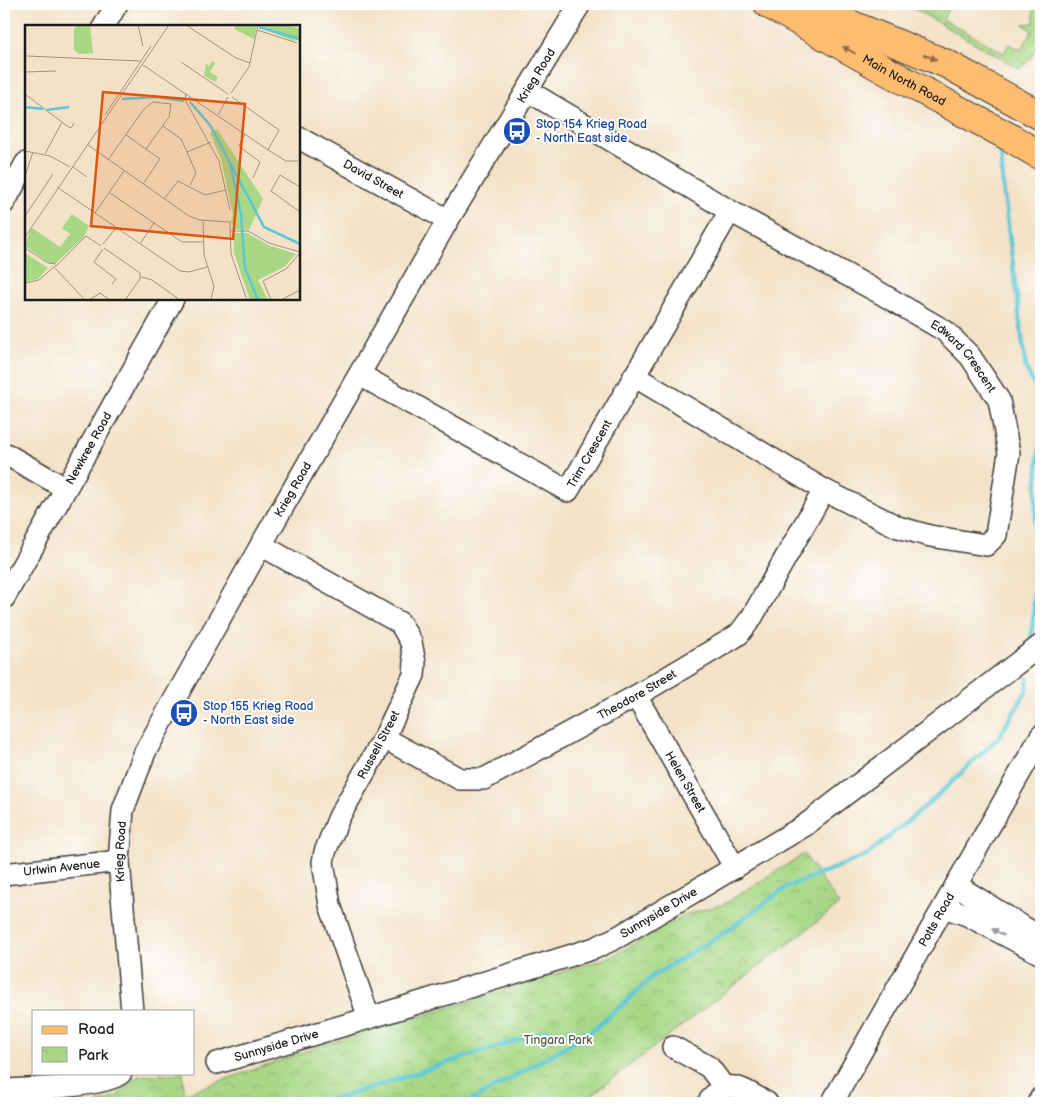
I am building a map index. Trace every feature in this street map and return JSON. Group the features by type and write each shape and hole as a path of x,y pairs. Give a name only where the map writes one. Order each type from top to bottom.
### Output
{"main road":[{"name":"Main North Road","path":"768,4 1041,156"},
{"path":"811,4 852,25 947,64 1041,116"}],"street":[{"path":"107,25 117,4"},
{"name":"Krieg Road","path":"132,1010 119,861 122,810 145,752 261,545 448,220 580,4"},
{"name":"Edward Crescent","path":"528,91 730,211 946,331 970,356 999,400 1009,453 996,535 986,545 930,536 898,527 824,490 634,376"},
{"name":"David Street","path":"300,139 448,220"},
{"path":"5,198 25,165"},
{"name":"Trim Crescent","path":"360,375 568,491 730,211"},
{"name":"Newkree Road","path":"4,598 172,300"},
{"path":"4,453 65,488"},
{"name":"Theodore Street","path":"384,738 460,779 484,779 636,696 739,634 752,617 824,490"},
{"name":"Russell Street","path":"261,545 400,623 411,642 414,675 384,738 339,817 323,862 330,906 370,1018"},
{"name":"Sunnyside Drive","path":"217,1063 595,948 618,937 804,826 1041,645"},
{"name":"Helen Street","path":"636,696 736,868"},
{"name":"Potts Road","path":"832,1103 1041,736"},
{"name":"Urlwin Avenue","path":"4,874 119,861"},
{"path":"956,885 1041,938"},
{"path":"944,907 967,915 1041,954"},
{"path":"673,1047 709,1067 724,1087"},
{"path":"4,1090 61,1095 111,1079 118,1074"},
{"path":"708,1103 715,1093 724,1087 734,1086 767,1103"},
{"path":"1038,1103 1041,1098"}],"green space":[{"path":"906,4 926,4 948,10 943,19 1004,53 1009,44 1021,50 1032,31 1023,24 1034,23 1033,4 1041,4 1041,23 1037,47 1028,62 1020,69"},
{"name":"Tingara Park","path":"804,854 839,905 581,1103 97,1103 116,1097 138,1076 183,1074 184,1094 326,1044 610,957 685,915 724,904"}],"waterway":[{"path":"1001,152 1003,186 1026,369 1038,392 1041,426 1036,495 1034,609 1031,639"},
{"path":"468,1103 589,1033 653,976 725,932 787,887 867,855 935,798 999,737 1027,690 1028,678"},
{"path":"323,1103 546,1031 588,1033"}],"place":[{"name":"Stop 154 Krieg Road - North East side","path":"517,131"},
{"name":"Stop 155 Krieg Road - North East side","path":"184,713"}]}
